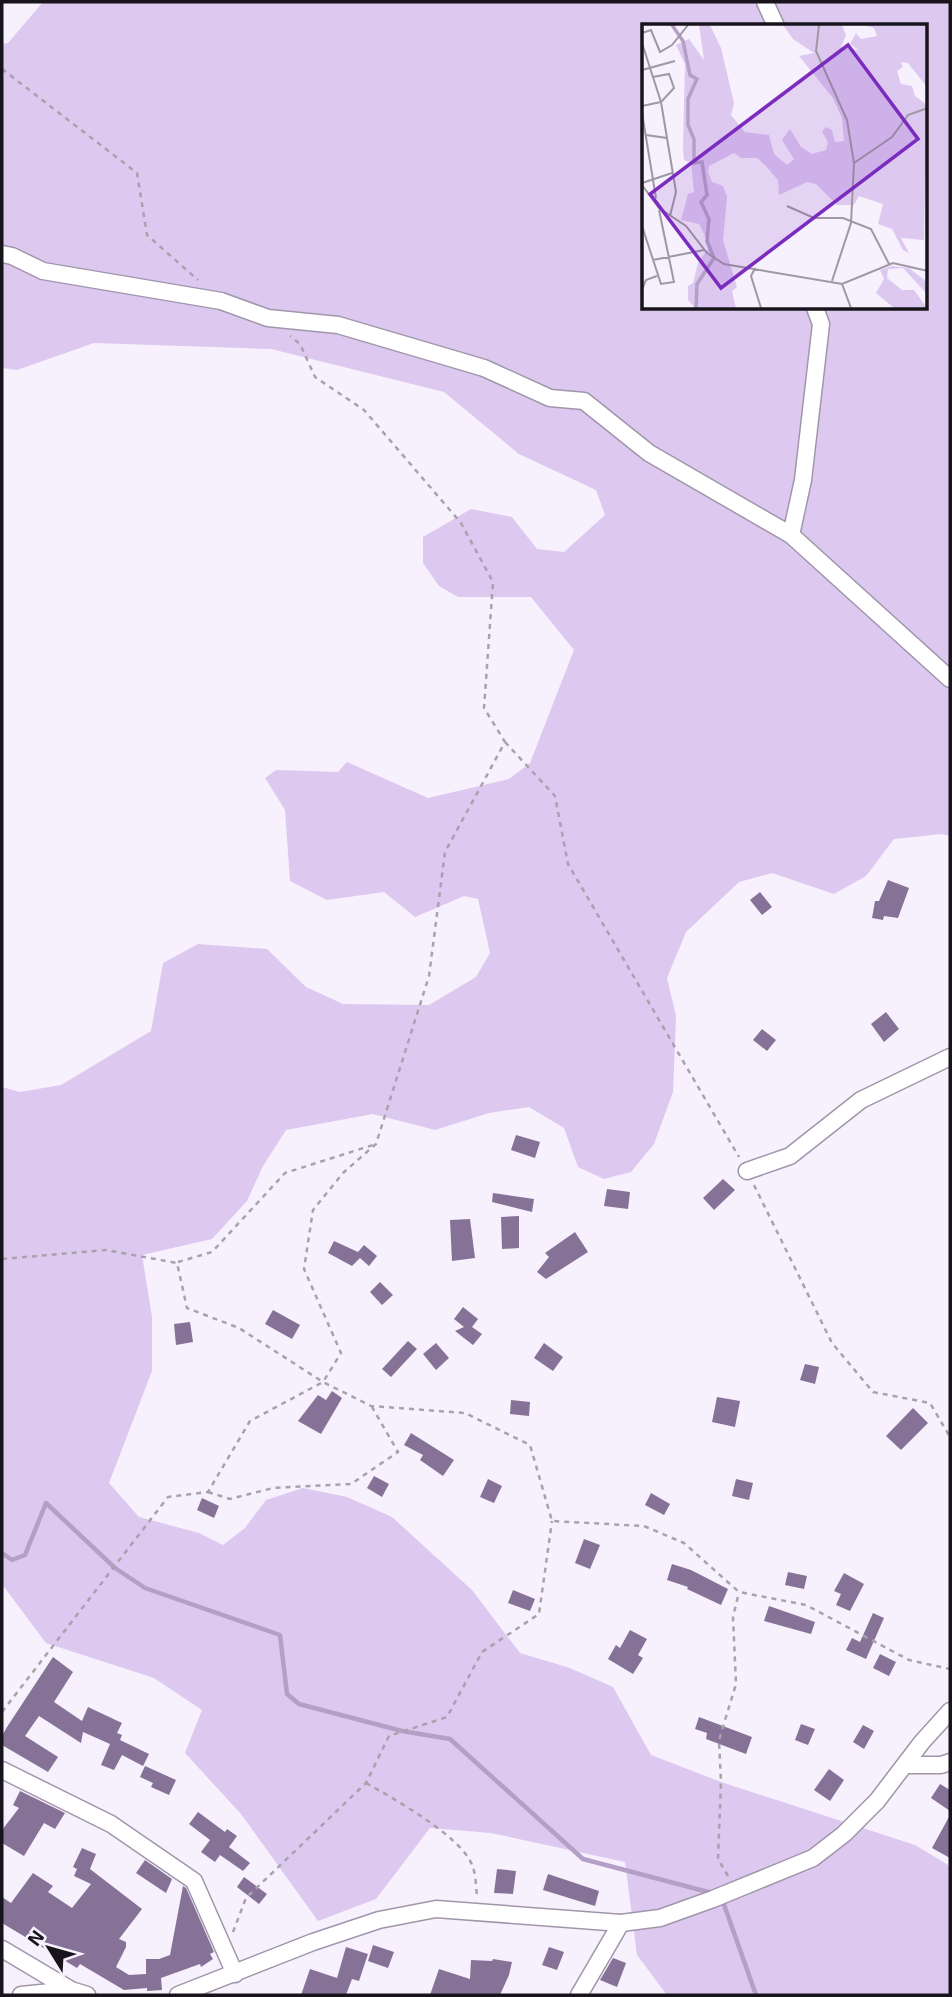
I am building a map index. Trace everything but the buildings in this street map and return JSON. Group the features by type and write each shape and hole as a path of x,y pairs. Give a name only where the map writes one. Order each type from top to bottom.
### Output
{"street":[{"path":"765,2 775,24"},
{"path":"2,254 43,271 221,301 268,318 338,325 484,368 550,398 584,401 649,453 791,535 950,679"},
{"path":"791,535 803,480 821,324 816,310"},
{"path":"747,1171 790,1156 862,1100 950,1057"},
{"path":"178,1995 313,1942 379,1920 436,1909 621,1923 660,1918 713,1899 813,1858 844,1834 877,1801 922,1742 950,1711"},
{"path":"906,1765 941,1765 950,1762"},
{"path":"2,1770 111,1824 194,1881 235,1974"},
{"path":"579,1995 621,1923"},
{"path":"2,1949 79,1992"},
{"path":"21,1995 79,1992"}],"path":[{"path":"2,69 137,173 147,234 221,301"},
{"path":"289,335 300,344 314,377 364,410 452,512 461,523 493,582 484,708 505,741 555,796 568,864 747,1171 832,1343 873,1392 930,1403 950,1437"},
{"path":"208,1492 250,1422 323,1382 341,1353 304,1269 313,1210 343,1173 376,1144 429,976 445,852 505,741"},
{"path":"2,1259 106,1250 177,1263 212,1252 285,1173 376,1144"},
{"path":"177,1263 187,1308 239,1328 323,1382 371,1406 464,1413 530,1445 552,1521 539,1614 482,1652 447,1717 389,1736 366,1783 246,1898 225,1951"},
{"path":"2,1712 168,1497 208,1492 230,1499 273,1488 351,1484 398,1452 371,1406"},
{"path":"552,1521 644,1526 684,1543 739,1592 806,1605 909,1660 950,1669"},
{"path":"736,1889 718,1859 722,1782 719,1740 736,1684 733,1617 739,1592"},
{"path":"366,1783 390,1796 458,1844 472,1864 479,1911"}],"shaded area":[{"path":"43,2 950,2 950,836 942,834 894,839 866,876 834,894 772,873 739,882 686,932 667,978 676,1016 673,1092 654,1144 631,1172 604,1179 578,1167 564,1128 529,1107 489,1113 435,1130 373,1114 286,1130 263,1166 247,1201 212,1239 142,1255 152,1317 152,1371 109,1483 139,1517 199,1533 223,1545 245,1528 266,1500 303,1488 347,1497 392,1517 472,1590 520,1653 570,1668 613,1687 651,1755 721,1782 915,1845 950,1866 950,1995 667,1995 637,1955 625,1862 491,1833 430,1828 376,1899 318,1921 241,1814 185,1753 202,1710 154,1678 46,1643 2,1584 2,1087 20,1092 61,1085 151,1031 163,963 198,944 267,949 306,987 343,1004 429,1005 476,977 490,953 478,899 464,896 415,917 384,892 327,900 290,881 285,810 265,778 276,770 338,772 347,762 428,798 509,779 530,763 574,650 531,597 458,597 439,586 423,563 423,537 471,509 512,517 537,549 564,552 605,515 596,490 519,454 444,392 271,349 94,343 17,370 2,368 2,44 8,43"}],"waterway":[{"path":"2,1553 12,1560 25,1555 46,1503 115,1568 145,1588 280,1635 287,1694 299,1704 402,1731 450,1739 583,1859 712,1893"},
{"path":"722,1899 756,1995"}]}
